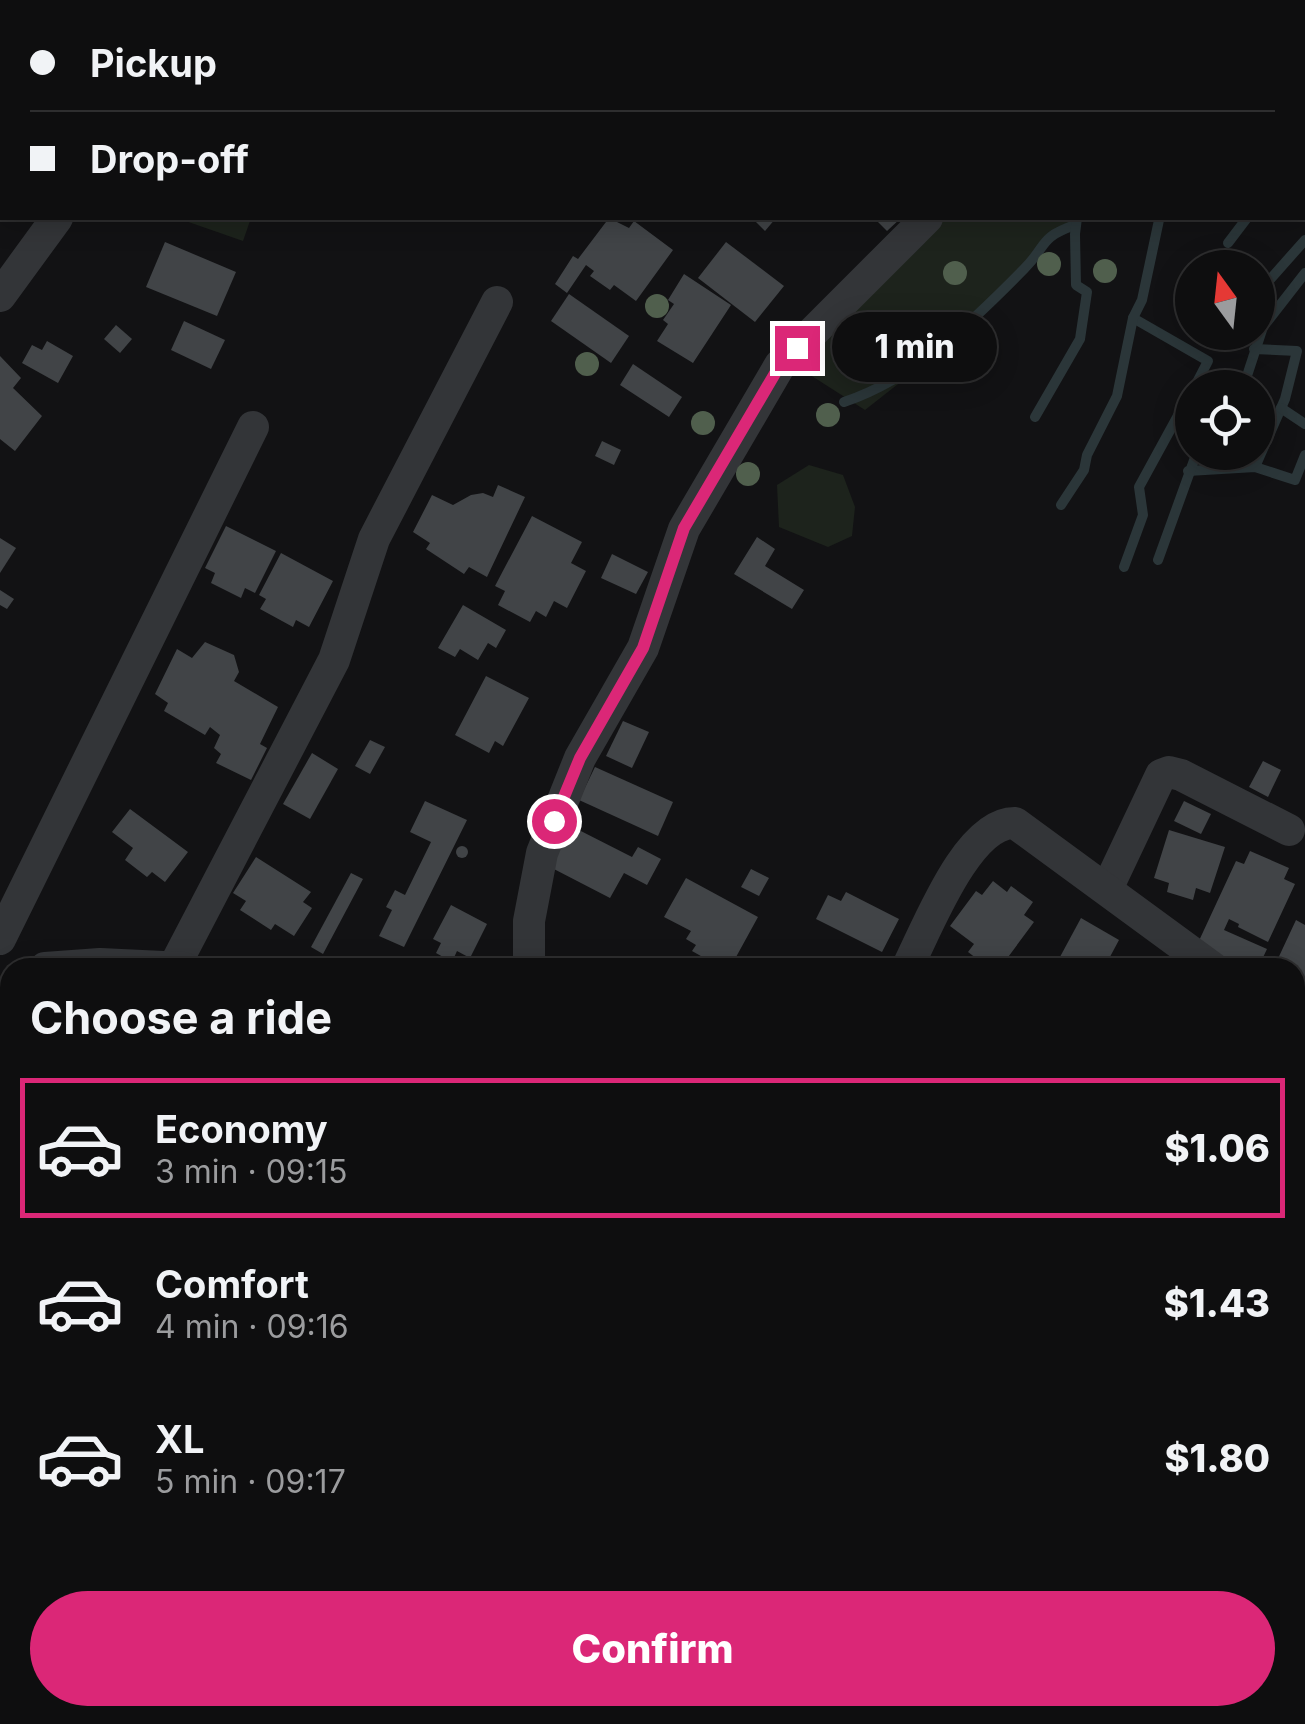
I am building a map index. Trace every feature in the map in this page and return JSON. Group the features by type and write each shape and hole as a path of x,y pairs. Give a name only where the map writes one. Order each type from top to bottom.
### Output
{"street":[{"path":"0,296 56,220"},
{"path":"529,958 529,921 542,853 580,758 643,648 684,528 780,365 924,220"},
{"path":"183,958 334,660 374,539 497,302"},
{"path":"30,958 0,943 253,427"},
{"path":"1107,889 1161,774 1181,775 1289,830"},
{"path":"912,958 966,854 1002,823 1015,823 1200,958"}],"shaded area":[{"path":"183,220 250,220 243,241"},
{"path":"939,220 1076,220 1075,225 1050,234 1028,265 944,351 865,410 793,364"},
{"path":"809,465 843,475 855,507 852,536 828,547 779,527 777,485"}],"building":[{"path":"607,220 629,228 634,221 673,250 636,301 614,285 610,290 590,276 594,271 586,265 567,293 555,284 573,256 578,259"},
{"path":"754,220 774,220 765,231"},
{"path":"876,220 899,220 887,231"},
{"path":"165,242 236,272 217,316 146,287"},
{"path":"726,242 784,286 755,322 698,278"},
{"path":"684,274 731,305 693,363 657,341 668,324 663,320 674,304 668,300"},
{"path":"569,294 629,336 611,363 551,321"},
{"path":"184,321 225,340 211,369 171,350"},
{"path":"116,325 132,339 120,353 104,339"},
{"path":"47,341 73,356 58,383 22,363 32,345 42,350"},
{"path":"0,356 21,378 13,388 42,416 15,451 0,439"},
{"path":"633,364 682,397 669,417 620,385"},
{"path":"602,441 621,450 614,465 595,456"},
{"path":"498,485 525,497 487,577 469,567 464,574 426,549 430,543 413,532 432,495 453,505 471,495 483,493 493,497"},
{"path":"532,516 582,542 571,563 586,571 567,608 554,601 546,617 536,611 530,622 498,605 505,591 495,586"},
{"path":"226,526 276,551 255,593 245,588 241,598 211,583 215,573 205,568"},
{"path":"757,537 775,549 765,566 804,590 792,609 734,574"},
{"path":"0,538 16,548 0,573"},
{"path":"281,553 333,581 309,627 296,620 293,627 260,609 266,599 259,595"},
{"path":"612,554 648,572 636,594 601,578"},
{"path":"0,590 14,599 7,609 0,605"},
{"path":"463,605 506,630 496,648 488,643 478,660 460,649 455,657 438,648"},
{"path":"205,642 234,655 239,672 234,681 278,707 260,744 267,748 251,780 216,763 221,754 214,748 220,735 210,727 205,735 164,711 168,703 155,694 177,649 192,658"},
{"path":"486,676 529,698 503,746 495,741 489,753 455,735"},
{"path":"623,721 649,732 632,768 606,756"},
{"path":"370,740 385,747 370,774 355,766"},
{"path":"312,753 338,769 310,819 283,804"},
{"path":"1263,761 1281,770 1268,797 1249,787"},
{"path":"595,767 673,802 658,836 579,800"},
{"path":"425,801 467,820 404,947 379,936 392,910 386,907 395,890 405,895 431,842 410,832"},
{"path":"1184,801 1211,814 1201,834 1174,821"},
{"path":"130,809 188,852 165,882 152,872 147,877 125,860 133,848 112,832"},
{"path":"571,826 632,857 638,847 661,859 647,885 624,873 610,898 550,867"},
{"path":"1169,830 1225,847 1210,893 1196,888 1193,900 1167,892 1169,883 1154,878"},
{"path":"457,847 467,847 467,857 457,857"},
{"path":"1250,851 1289,868 1284,879 1295,884 1268,942 1229,919 1224,930 1267,949 1263,958 1226,958 1197,945 1236,861 1244,864"},
{"path":"256,857 311,892 303,902 312,908 294,936 275,924 271,930 240,910 246,901 233,893"},
{"path":"751,869 769,878 759,896 741,887"},
{"path":"351,873 363,879 323,954 311,947"},
{"path":"686,878 758,917 735,958 704,958 692,951 696,945 686,939 691,931 664,917"},
{"path":"993,881 1007,892 1011,886 1033,902 1024,915 1034,922 1007,958 976,958 968,952 974,944 950,926 976,891 982,895"},
{"path":"846,892 899,919 882,952 816,919 828,895 841,901"},
{"path":"451,905 487,924 470,958 457,951 454,958 445,958 436,953 441,943 433,939"},
{"path":"1081,918 1119,940 1109,958 1059,958"},
{"path":"1296,920 1305,925 1305,958 1278,958"}],"waterway":[{"path":"1035,417 1080,339 1087,292 1076,285 1077,220"},
{"path":"1061,505 1084,470 1087,455 1117,396 1159,220"},
{"path":"1228,243 1245,220"},
{"path":"844,402 918,364 1004,289 1049,238 1075,225"},
{"path":"1275,274 1305,240"},
{"path":"1249,370 1263,327 1305,273"},
{"path":"1133,318 1208,361 1203,370"},
{"path":"1275,350 1297,351 1275,422"},
{"path":"1281,408 1305,424"},
{"path":"1124,567 1143,515 1139,487 1175,421"},
{"path":"1188,471 1255,467 1295,480 1305,455"},
{"path":"1158,560 1190,470"}],"route":[{"path":"554,821 580,758 643,648 684,528 780,365 797,348"}]}
